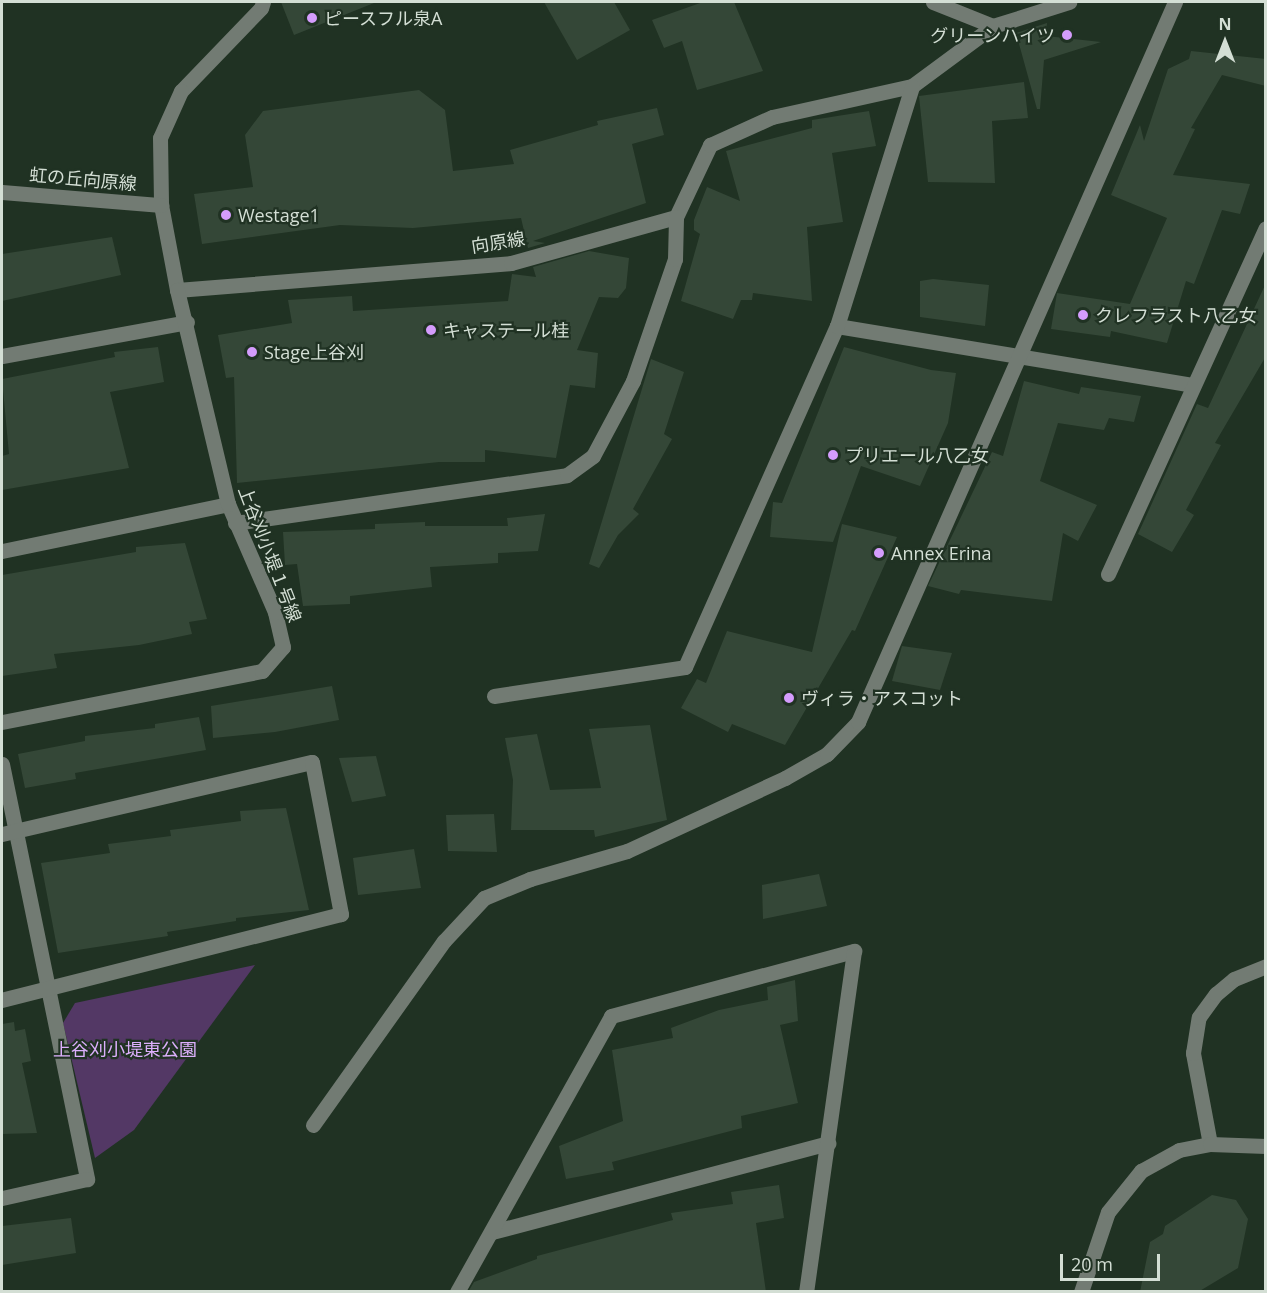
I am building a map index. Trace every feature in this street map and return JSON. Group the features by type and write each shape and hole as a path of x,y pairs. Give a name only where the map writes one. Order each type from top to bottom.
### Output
{"street":[{"path":"177,290 161,205 160,138 181,91 261,8 262,2"},
{"path":"933,2 993,26"},
{"path":"235,523 567,475 593,456 633,381 675,259 676,217 710,145 772,117 912,86 993,26 1069,2"},
{"path":"313,1125 444,941 484,898 530,879 627,851 785,778 839,743 858,722 1175,2"},
{"path":"494,696 686,667 837,326 912,86"},
{"name":"虹の丘向原線","path":"2,192 161,205"},
{"name":"向原線","path":"177,290 511,263 676,217"},
{"path":"1108,574 1192,385 1266,228"},
{"name":"上谷刈小堤１号線","path":"2,722 262,671 282,647 275,612 228,504 187,322 177,290"},
{"path":"2,356 187,322"},
{"path":"837,326 1192,385"},
{"path":"2,551 228,504"},
{"path":"2,1000 341,914 312,762 8,833"},
{"path":"2,764 8,833 46,990 87,1179 2,1198"},
{"path":"457,1292 611,1016 854,951 806,1292"},
{"path":"1210,1144 1193,1053 1199,1017 1216,994 1234,979 1266,966"},
{"path":"492,1232 828,1143"},
{"path":"1081,1292 1108,1212 1141,1171 1179,1150 1210,1144 1266,1146"}],"green space":[{"name":"上谷刈小堤東公園","path":"255,965 134,1130 95,1158 63,1023 75,1003"}],"building":[{"name":"ピースフル泉A","path":"281,2 374,2 374,3 294,35"},
{"path":"544,2 614,2 630,30 577,60"},
{"path":"703,2 734,2 763,71 697,90 682,41 664,48 652,20"},
{"path":"1047,23 1046,36 1101,42 1044,60 1040,109 1037,109 1016,33"},
{"path":"1191,51 1266,59 1266,86 1222,75 1191,128 1195,129 1173,175 1250,184 1240,214 1222,210 1194,284 1186,281 1167,343 1111,331 1110,337 1051,329 1057,293 1130,304 1167,218 1111,195 1140,125 1144,141 1168,69 1189,59"},
{"path":"1024,82 1028,118 992,121 995,183 928,182 919,96"},
{"path":"419,90 445,110 453,171 514,164 510,150 598,125 597,121 657,108 664,135 632,144 646,203 533,241 545,243 528,248 521,218 413,228 340,225 202,244 194,194 253,187 245,135 263,111"},
{"path":"869,111 876,146 832,153 843,222 807,227 812,301 753,293 752,300 741,300 733,319 681,301 700,234 694,230 694,220 707,187 740,201 726,151 812,128 812,120"},
{"path":"112,237 121,275 2,301 2,254"},
{"path":"589,251 629,258 626,288 618,298 599,297 577,350 598,353 595,388 570,385 556,458 485,450 485,462 439,462 237,483 234,377 226,378 218,335 292,323 288,300 352,296 353,311 508,301 512,274 536,277 533,267"},
{"path":"933,279 989,285 985,326 920,317 920,281"},
{"path":"1266,283 1266,356 1215,443 1221,445 1186,510 1194,515 1172,552 1138,534 1197,404 1208,408"},
{"path":"158,347 164,382 110,392 129,468 2,490 2,456 9,454 2,379 115,357 114,352"},
{"path":"844,347 931,370 956,373 948,423 920,486 861,466 833,542 770,537 773,502 782,503"},
{"path":"651,359 684,372 664,434 672,439 633,509 639,514 618,535 599,568 589,564"},
{"path":"1024,381 1079,394 1081,387 1141,396 1134,422 1109,418 1104,430 1058,423 1040,481 1097,505 1078,541 1063,533 1052,601 961,590 959,594 928,586 992,452 1003,456"},
{"path":"545,514 538,551 498,553 498,563 430,567 432,587 350,596 350,604 303,606 297,564 285,565 283,532 375,529 375,524 425,522 425,526 508,526 507,518"},
{"path":"842,524 897,537 855,631 852,630 785,745 732,724 728,732 681,708 697,679 706,683 727,631 812,652"},
{"path":"185,543 207,619 189,622 192,634 139,645 54,654 57,668 2,676 2,575 136,552 136,547"},
{"path":"902,646 952,653 940,690 892,681"},
{"path":"332,686 339,720 275,732 213,738 211,706"},
{"path":"199,717 206,750 75,773 76,779 25,788 18,754 85,741 85,736 155,728 155,724"},
{"path":"650,725 667,820 595,837 594,830 511,830 513,780 505,738 537,734 550,790 601,788 589,729"},
{"path":"376,756 386,796 352,802 339,758"},
{"path":"286,808 309,910 236,918 236,921 167,932 168,936 58,953 41,863 110,853 108,844 171,836 170,830 241,821 240,811"},
{"path":"494,814 497,852 448,851 446,815"},
{"path":"414,849 421,888 358,895 353,858"},
{"path":"819,874 827,906 763,919 762,885"},
{"path":"795,980 798,1021 780,1025 798,1103 741,1116 742,1128 612,1162 614,1170 566,1179 559,1146 623,1121 612,1050 673,1038 671,1028 719,1010 768,1000 767,987"},
{"path":"14,1022 15,1031 25,1029 31,1061 22,1063 37,1133 2,1134 2,1024"},
{"path":"779,1185 784,1218 756,1223 766,1292 468,1292 474,1282 537,1259 537,1256 673,1220 671,1213 733,1204 731,1192"},
{"path":"1212,1195 1236,1200 1248,1219 1238,1268 1198,1292 1140,1292 1150,1242 1163,1234 1165,1226"},
{"path":"71,1218 76,1253 2,1265 2,1226"}],"place":[{"name":"ピースフル泉A","path":"312,18"},
{"name":"グリーンハイツ","path":"1067,35"},
{"name":"Westage1","path":"226,215"},
{"name":"クレフラスト八乙女","path":"1083,315"},
{"name":"キャステール桂","path":"431,330"},
{"name":"Stage上谷刈","path":"252,352"},
{"name":"プリエール八乙女","path":"833,455"},
{"name":"Annex Erina","path":"879,553"},
{"name":"ヴィラ・アスコット","path":"789,698"}]}
